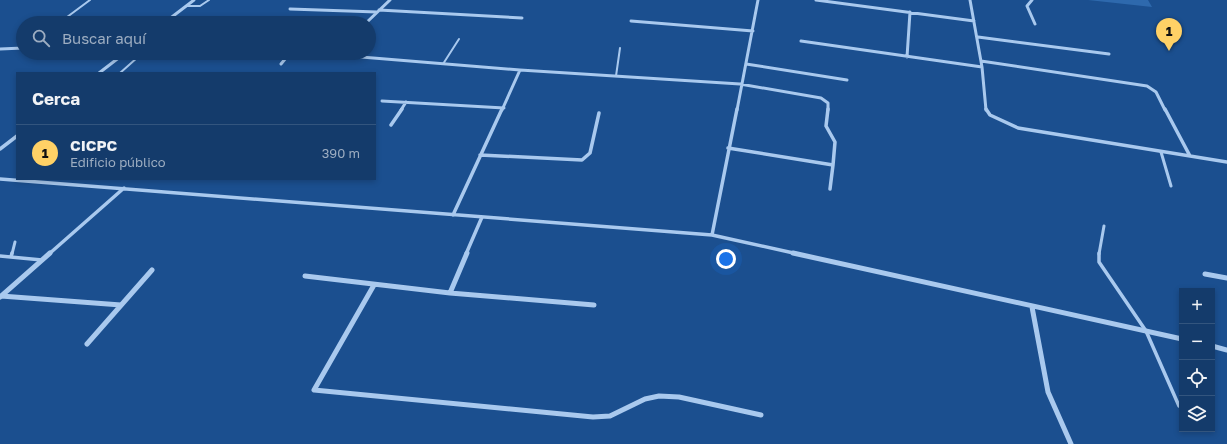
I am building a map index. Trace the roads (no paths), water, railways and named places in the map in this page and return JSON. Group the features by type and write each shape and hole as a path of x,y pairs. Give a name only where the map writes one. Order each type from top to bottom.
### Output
{"street":[{"path":"173,16 194,0"},
{"path":"373,16 390,0"},
{"path":"712,235 740,84 746,64 758,0"},
{"path":"816,0 974,21"},
{"path":"970,0 978,37 985,108 990,115 1008,125 1227,162"},
{"path":"1032,0 1027,6 1035,24"},
{"path":"290,9 378,11 522,18"},
{"path":"907,57 910,12"},
{"path":"631,21 753,30"},
{"path":"978,37 1110,54"},
{"path":"801,41 982,67"},
{"path":"0,49 16,48"},
{"path":"376,58 520,70 740,84 821,98 827,101 829,105 826,129 835,140 830,189"},
{"path":"100,72 116,60"},
{"path":"281,64 284,60"},
{"path":"980,61 1146,86 1156,92 1190,156"},
{"path":"746,64 847,80"},
{"path":"453,215 480,155 504,108 520,70"},
{"path":"382,101 504,108"},
{"path":"391,125 406,102"},
{"path":"480,155 582,160 590,153 599,113"},
{"path":"0,149 16,137"},
{"path":"728,148 833,165"},
{"path":"0,179 712,235 1032,307 1146,330 1179,338"},
{"path":"1,297 124,188"},
{"path":"450,293 482,217"},
{"path":"87,344 152,270"},
{"path":"1205,274 1227,278"},
{"path":"305,276 450,293 594,305"},
{"path":"374,284 314,390 593,417 610,416 645,399 659,396 679,397 761,415"},
{"path":"1,297 121,305"},
{"path":"1032,307 1048,392 1071,444"},
{"path":"1215,347 1227,350"}],"lane":[{"path":"68,16 90,0"},
{"path":"186,6 200,6 209,0"},
{"path":"443,64 459,39"},
{"path":"616,76 620,48"},
{"path":"121,72 135,60"},
{"path":"1161,152 1171,186"},
{"path":"1104,226 1099,262 1146,330 1179,406"},
{"path":"11,257 15,242"},
{"path":"0,256 43,260"}],"place":[{"name":"CICPC","path":"1169,51"}]}
